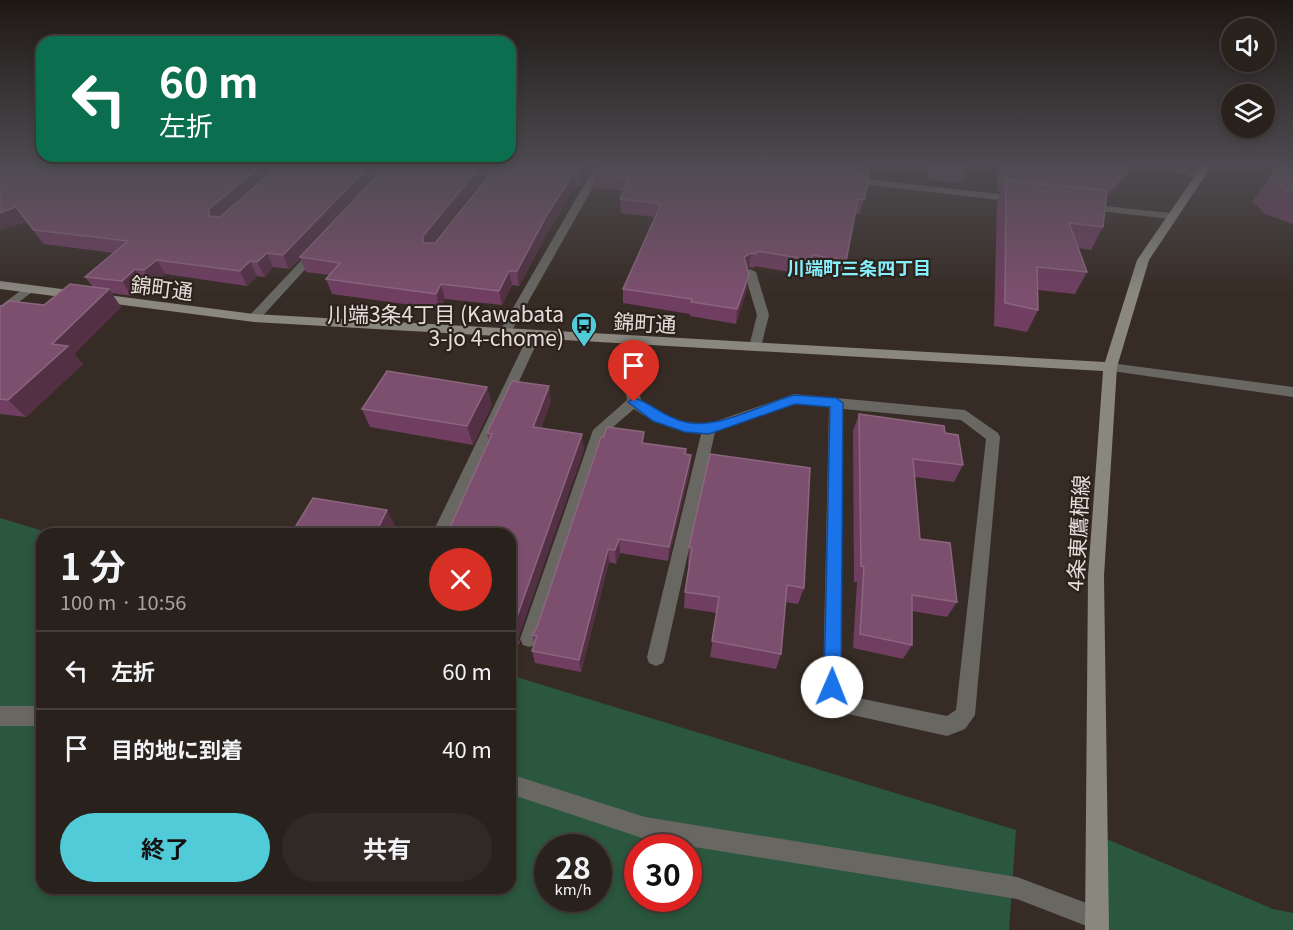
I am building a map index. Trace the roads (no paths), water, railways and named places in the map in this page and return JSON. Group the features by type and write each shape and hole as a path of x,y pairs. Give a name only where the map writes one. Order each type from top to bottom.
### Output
{"street":[{"path":"504,334 577,207"},
{"path":"1093,207 1171,216"},
{"name":"4条東鷹栖線","path":"1097,924 1096,576 1110,367 1143,260 1177,207"},
{"path":"254,318 325,241"},
{"path":"750,272 762,315 755,348"},
{"name":"錦町通","path":"0,285 254,318 1110,367"},
{"path":"0,312 27,290"},
{"path":"443,528 535,334"},
{"path":"631,341 629,371 634,402 657,418 685,427 709,429 794,399 965,415 993,437 964,715 958,722 947,726 849,705 832,687 836,403"},
{"path":"1110,367 1293,392"},
{"path":"529,639 600,430 634,402"},
{"path":"656,657 709,429"},
{"path":"0,716 36,716"},
{"path":"516,786 645,828 1017,888 1097,924"}],"place":[{"name":"川端3条4丁目 (Kawabata 3-jo 4-chome)","path":"584,348"}],"district":[{"name":"川端町三条四丁目","path":"859,267"}]}
